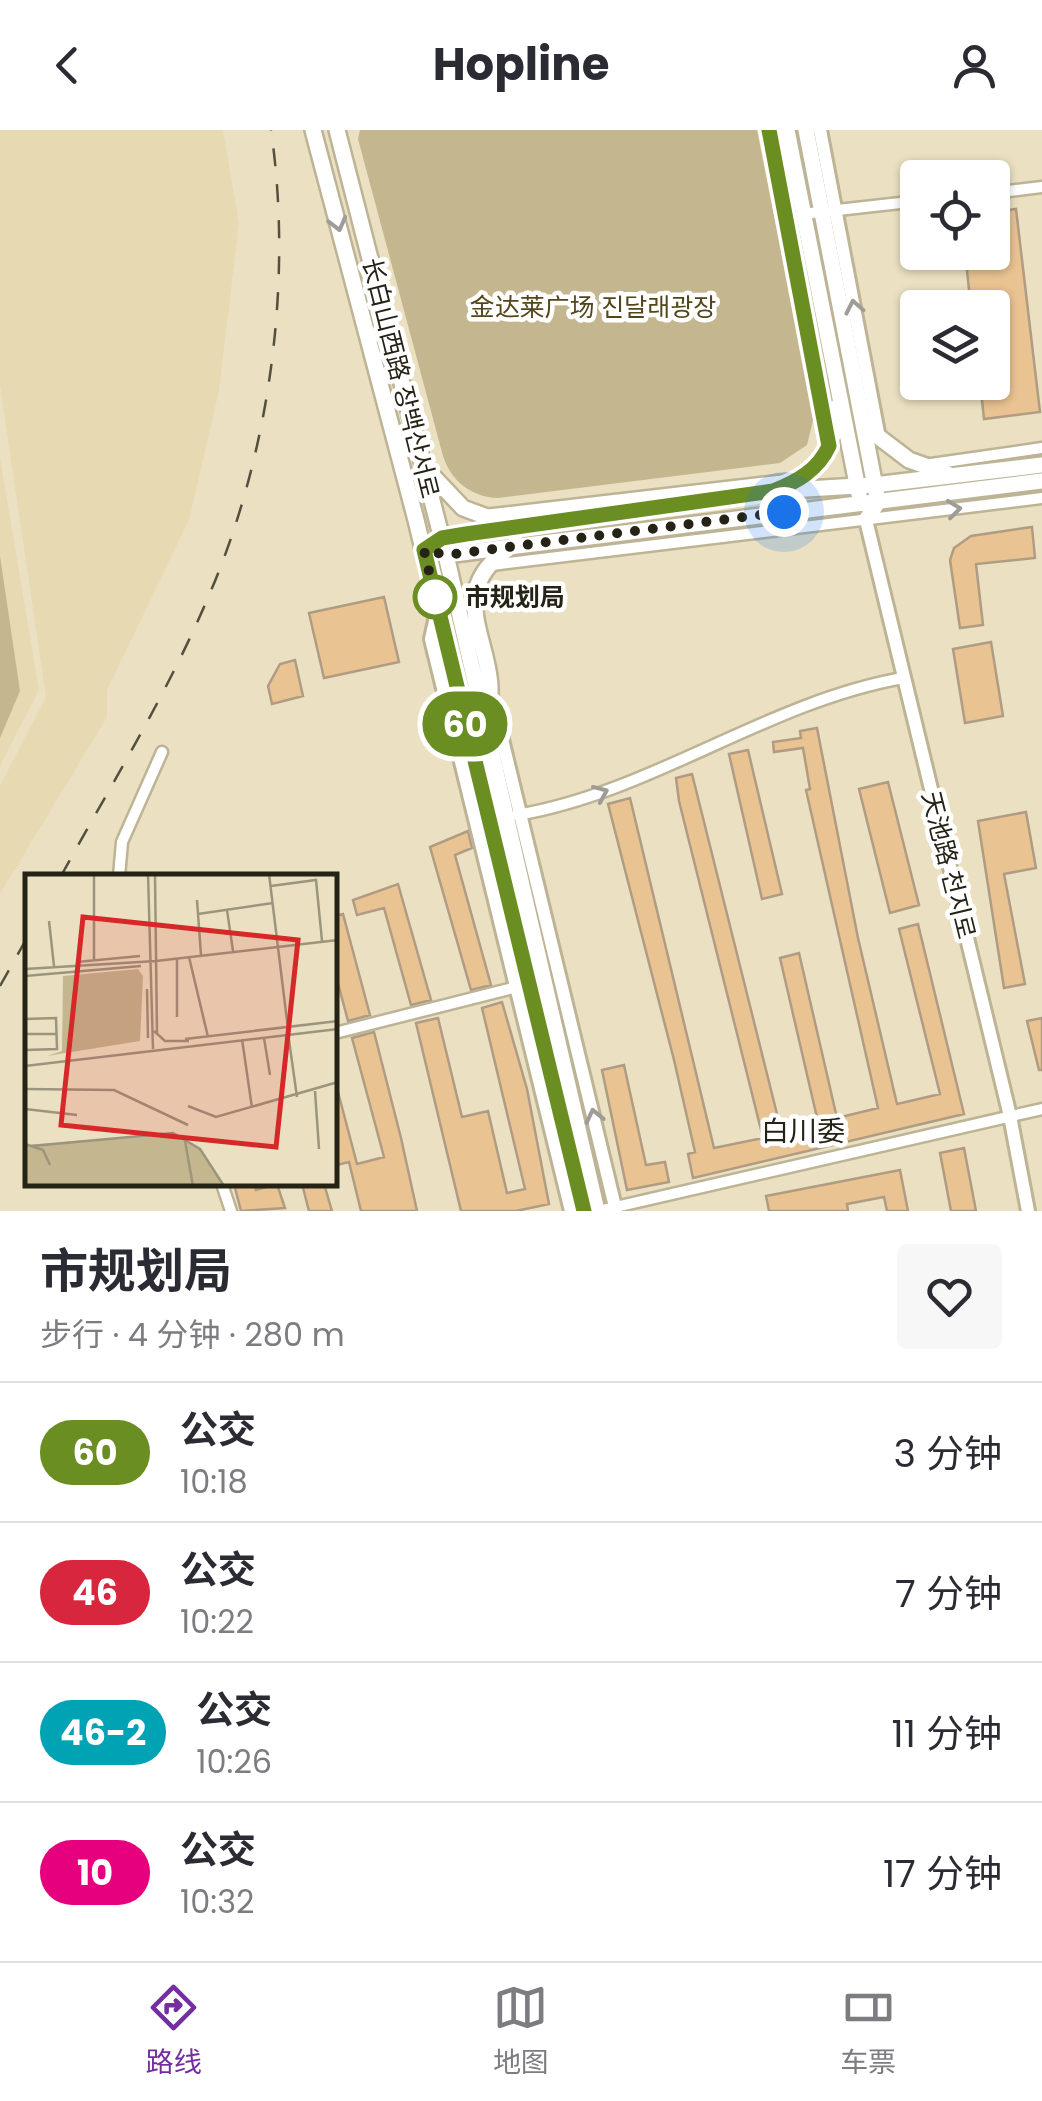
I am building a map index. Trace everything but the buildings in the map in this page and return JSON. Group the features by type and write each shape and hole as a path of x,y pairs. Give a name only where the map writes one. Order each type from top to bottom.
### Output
{"main road":[{"name":"长白山西路 장백산서로","path":"313,130 424,550 523,986 582,1211"},
{"name":"长白山西路 장백산서로","path":"338,130 424,464 484,721 514,816 582,1211"},
{"path":"788,130 839,390 868,493"},
{"path":"806,130 828,211 863,425 866,520"},
{"path":"773,491 801,478 829,446 839,390"},
{"path":"863,425 920,465 956,476"},
{"path":"403,469 424,464 450,498 515,535 868,493 1042,481"},
{"path":"424,550 773,491 868,493 1042,465"},
{"path":"484,721 492,698 472,603 490,565 515,535"}],"street":[{"path":"770,130 829,446"},
{"path":"820,130 828,211 878,438"},
{"path":"1010,191 1042,187"},
{"path":"802,214 900,203"},
{"path":"920,465 1042,448"},
{"path":"477,516 801,478"},
{"path":"490,565 1042,498"},
{"name":"天池路 천지로","path":"866,520 1010,1116 1028,1211"},
{"path":"514,816 572,805 829,695 903,678"},
{"name":"长白山西路 장백산서로","path":"492,698 514,816 616,1210"},
{"path":"119,874 122,842 162,752"},
{"path":"338,1032 523,986"},
{"path":"582,1211 616,1210 1042,1109"},
{"path":"223,1186 232,1211"}],"shaded area":[{"path":"0,130 223,130 239,223 219,391 189,520 107,690 107,717 0,894 0,786 46,697 0,386"},
{"path":"0,458 39,690 0,766"}],"green space":[{"name":"金达莱广场 진달래광장","path":"360,130 757,130 814,417 807,445 780,463 498,498 479,495 463,486 443,456 358,139"},
{"path":"0,556 20,691 0,738"}],"railway":[{"path":"62,874 194,629 231,539 248,483 271,366 277,306 277,188 271,130"},
{"path":"0,986 25,941"}],"bus line":[{"name":"60","path":"584,1211 424,550 442,538 773,491 797,482 823,458 829,446 769,130"}],"place":[{"name":"市规划局","path":"435,597"}],"district":[{"name":"白川委","path":"803,1131"}],"route":[{"path":"435,597 438,610 424,550 446,555 784,512"}]}
